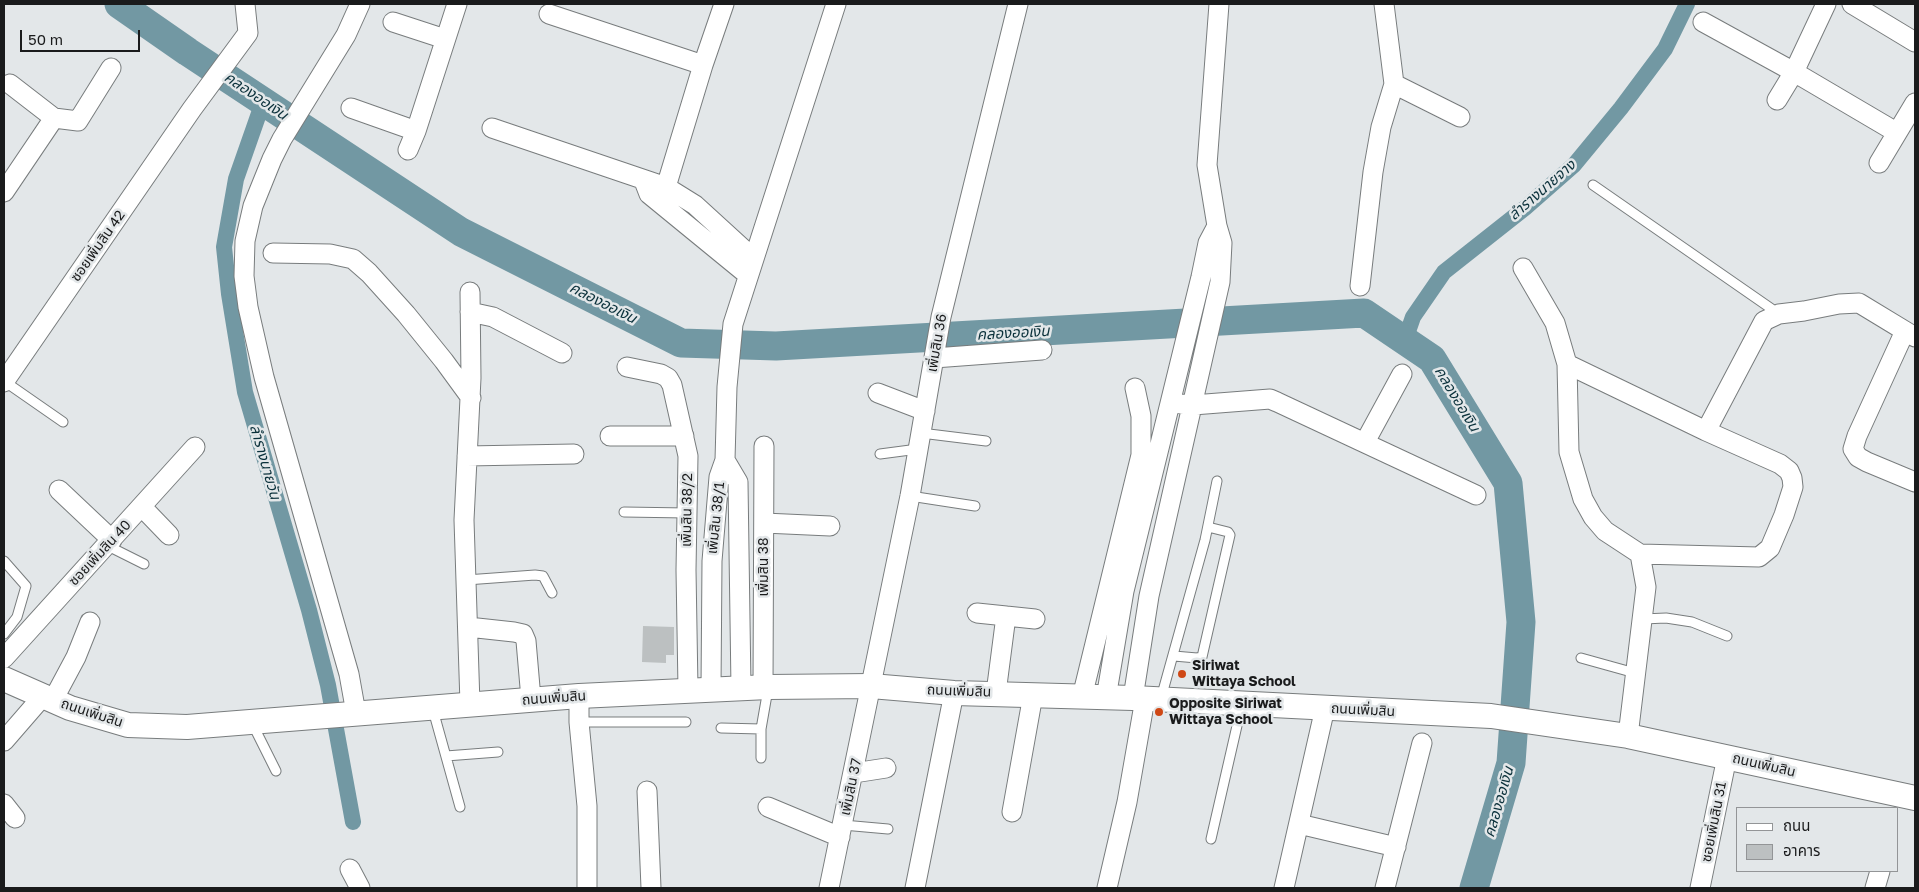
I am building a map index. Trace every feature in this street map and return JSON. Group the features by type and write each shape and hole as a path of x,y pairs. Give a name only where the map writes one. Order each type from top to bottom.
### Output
{"street":[{"name":"ซอยเพิ่มสิน 42","path":"4,381 192,109 248,33 245,4"},
{"path":"342,715 349,674 264,377 248,308 244,276 245,241 253,206 282,139 346,35 360,4"},
{"path":"408,150 416,131 457,4"},
{"path":"666,187 702,65 724,4"},
{"path":"726,460 727,387 732,324 836,4"},
{"name":"เพิ่มสิน 36","path":"870,686 910,496 941,317 1018,4"},
{"path":"1107,888 1127,802 1146,699 1149,596 1220,282 1222,243 1217,226 1207,165 1219,4"},
{"path":"1360,286 1381,127 1394,84 1384,4"},
{"path":"1777,100 1794,72 1826,4"},
{"path":"1852,4 1915,42"},
{"path":"549,14 702,65"},
{"path":"393,22 445,39"},
{"path":"1703,22 1794,72 1896,132"},
{"path":"10,84 54,118 78,121 111,68"},
{"path":"1394,84 1460,117"},
{"path":"1879,163 1915,103"},
{"path":"351,108 416,131"},
{"path":"4,192 54,118"},
{"path":"492,128 666,187 694,205 750,266"},
{"path":"644,181 648,194 750,266"},
{"path":"1106,698 1124,591 1208,243 1217,226"},
{"path":"273,253 330,254 353,259 369,273 406,314 444,361 470,398"},
{"path":"1524,268 1555,323 1567,364 1569,452 1583,499 1593,517 1605,531 1640,554 1760,557 1770,548 1793,487 1789,471 1780,464 1706,431 1567,364"},
{"path":"470,292 470,398 464,520 470,704"},
{"path":"1706,431 1764,320 1779,314 1804,312 1839,304 1859,303 1910,334 1857,436 1853,449 1858,457 1867,462 1915,482"},
{"path":"470,312 492,317 562,353"},
{"path":"934,356 1042,350"},
{"name":"เพิ่มสิน 38/2","path":"626,367 661,374 668,378 672,385 684,436 688,456 687,513 700,689"},
{"path":"1365,442 1402,374"},
{"path":"1082,697 1141,455 1141,416 1135,388"},
{"path":"878,393 925,410"},
{"path":"1170,403 1192,405 1270,400 1365,442 1476,495"},
{"path":"610,436 684,436"},
{"name":"เพิ่มสิน 38","path":"758,687 764,524 764,446"},
{"name":"ซอยเพิ่มสิน 40","path":"4,658 195,448"},
{"path":"467,456 574,454"},
{"name":"เพิ่มสิน 38/1","path":"700,689 720,477 726,460"},
{"name":"เพิ่มสิน 38/1","path":"726,460 738,482 739,529 758,687"},
{"path":"59,490 109,543"},
{"path":"142,507 169,535"},
{"path":"764,524 830,526"},
{"path":"715,527 739,529"},
{"path":"1628,736 1646,587 1640,554"},
{"path":"977,613 1035,619"},
{"path":"996,693 1006,616"},
{"path":"4,741 48,698 76,657 90,622"},
{"path":"468,628 523,634 526,641 531,699"},
{"name":"ถนนเพิ่มสิน","path":"4,679 70,708 128,725 187,727 579,696 758,687 870,686 954,693 1033,694 1491,716 1529,720 1628,736 1727,757 1904,801"},
{"name":"เพิ่มสิน 37","path":"829,888 854,773 870,686"},
{"path":"915,888 954,693"},
{"path":"1012,812 1033,694"},
{"path":"579,696 579,722 586,806 587,888"},
{"path":"1284,888 1325,708"},
{"path":"1385,888 1422,743"},
{"name":"ซอยเพิ่มสิน 31","path":"1700,888 1727,757"},
{"path":"854,773 886,768"},
{"path":"647,792 651,888"},
{"path":"768,807 841,831"},
{"path":"1299,824 1396,847"},
{"path":"350,869 360,888"},
{"path":"1875,888 1880,872"}],"lane":[{"path":"1593,185 1779,314"},
{"path":"4,381 64,422"},
{"path":"880,454 919,441 986,441"},
{"path":"1146,699 1174,656 1208,527 1217,481"},
{"path":"910,496 976,506"},
{"path":"624,512 687,513"},
{"path":"1174,656 1202,657 1230,535 1228,532 1208,527"},
{"path":"109,543 144,564"},
{"path":"4,561 26,586 17,617 4,634"},
{"path":"466,580 543,576 552,593"},
{"path":"1643,619 1666,618 1692,622 1727,636"},
{"path":"1581,658 1635,673"},
{"path":"758,687 762,729 761,758"},
{"path":"1210,839 1242,704"},
{"path":"433,707 460,807"},
{"path":"252,722 276,772"},
{"path":"579,722 686,722"},
{"path":"721,728 762,729"},
{"path":"446,756 498,752"},
{"path":"841,831 888,829"}],"building":[{"path":"643,626 674,627 674,655 666,655 666,663 642,662"}],"waterway":[{"name":"คลองออเงิน","path":"119,4 188,52 461,232 681,343 776,346 1364,313 1432,359 1508,483 1521,622 1511,763 1474,888"},
{"name":"ลำรางนายจาง","path":"1405,340 1413,317 1444,272 1525,208 1574,165 1621,108 1665,49 1687,4"},
{"name":"ลำรางนายวัน","path":"263,102 236,179 224,247 229,294 245,392 309,610 328,685 353,822"}],"place":[{"name":"Siriwat Wittaya School","path":"1182,674"},
{"name":"Opposite Siriwat Wittaya School","path":"1159,712"}]}
